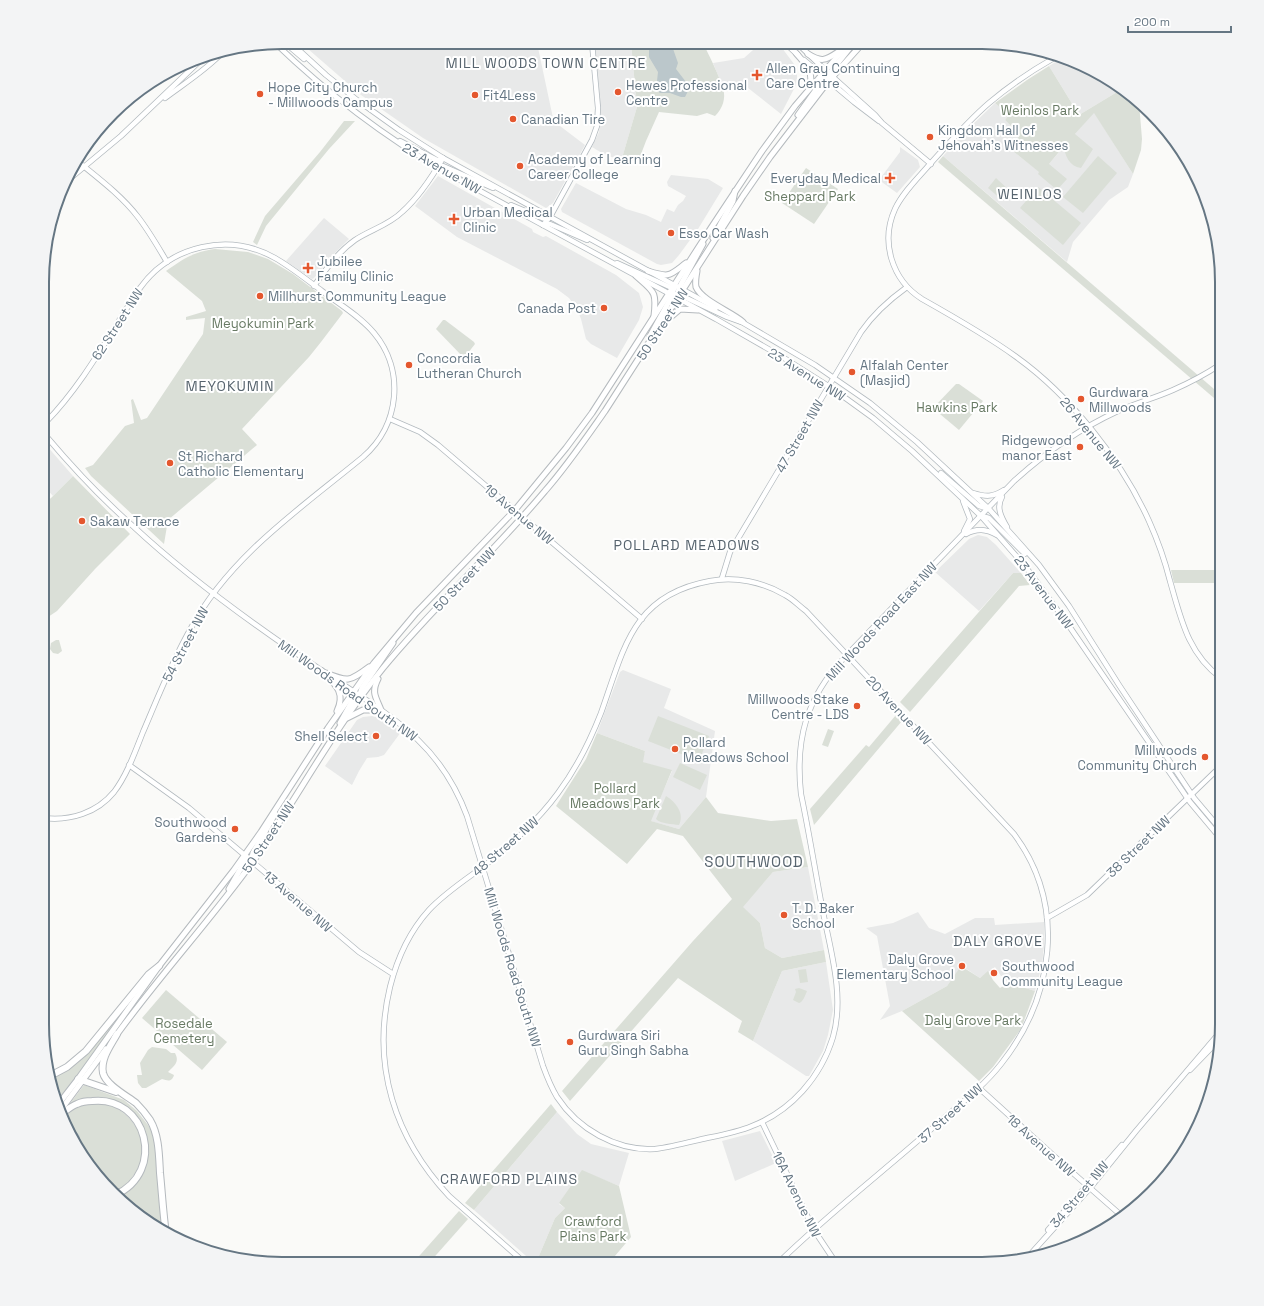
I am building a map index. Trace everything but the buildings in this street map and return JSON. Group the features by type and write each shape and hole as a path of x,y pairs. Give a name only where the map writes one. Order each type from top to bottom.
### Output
{"highway":[{"path":"54,1074 67,1067 86,1051 149,974 159,966"},
{"path":"117,1034 104,1058 102,1067 103,1073 109,1083 137,1104 150,1120 157,1138 165,1225"},
{"path":"81,1080 111,1089 128,1098"},
{"path":"66,1111 79,1103 102,1101 112,1103 125,1109 138,1123 145,1143 146,1153 144,1163 133,1183 120,1192"}],"main road":[{"path":"808,54 818,60 822,60 830,58 842,49"},
{"name":"50 Street NW","path":"829,73 845,49"},
{"path":"824,78 849,49"},
{"name":"50 Street NW","path":"62,1101 81,1080 152,988 222,903 270,836 334,735 382,670 423,622 523,517 545,492 582,444 606,411 644,352 658,329 690,260 762,151 806,92 856,49"},
{"path":"796,53 805,64 811,76 811,81 806,92"},
{"name":"50 Street NW","path":"64,1105 159,966 245,855 353,691 394,638 416,613 515,510 553,466 592,413 654,316 698,266 743,196 824,78"},
{"path":"709,250 717,230 733,201 735,190"},
{"path":"644,352 650,337 700,251 711,227"},
{"path":"648,271 662,275 669,275 677,271 690,260"},
{"path":"698,266 696,281 699,292 737,316 744,323"},
{"path":"636,276 650,288 654,295 656,304 654,316"},
{"path":"658,329 680,309 698,310"},
{"path":"362,697 360,694 362,688 392,646 394,638"},
{"path":"322,671 337,678 348,680 358,676 374,663"},
{"path":"346,719 363,710 381,710 375,699 374,692 382,670"},
{"path":"322,671 336,684 340,697 338,708 328,728"},
{"path":"334,735 345,712 354,698 353,691"},
{"path":"252,862 253,853 274,817 278,804"},
{"path":"222,903 245,861 245,855"}],"street":[{"name":"23 Avenue NW","path":"282,49 330,92 388,135 438,167 636,276 676,292 744,323 834,377 882,413 917,442 989,509 1039,566 1082,625 1119,685 1192,794 1215,822"},
{"path":"293,49 326,76"},
{"name":"23 Avenue NW","path":"297,49 326,76 378,116 443,158 648,271 698,310 784,358 829,386 873,418 928,464 1000,536 1046,593 1187,798 1202,818 1215,832"},
{"path":"543,225 550,217 592,140 598,126 598,108 593,49"},
{"path":"792,49 824,78 872,117 882,123"},
{"path":"803,49 882,123 931,164 965,126 990,102 1027,74 1051,60"},
{"path":"149,110 217,58"},
{"path":"75,174 149,110 194,67"},
{"path":"388,135 437,160 441,160 443,158"},
{"path":"314,286 330,263 346,247 391,220 406,208 438,167 443,158"},
{"path":"81,164 115,192 134,212 146,228 167,262"},
{"name":"26 Avenue NW","path":"931,164 906,192 897,205 889,228 889,247 895,269 907,287 918,296 999,345 1020,360 1060,395 1088,426 1123,473 1139,500 1159,545 1181,621 1190,642 1204,662 1215,672"},
{"path":"438,167 443,166 504,192"},
{"path":"497,200 542,218 546,219 550,217"},
{"path":"543,225 550,224 581,238 597,243"},
{"name":"62 Street NW","path":"49,418 83,376 144,283 154,272 167,262 186,251 203,246 231,244 258,251 275,258 314,286"},
{"path":"607,260 618,263 676,292"},
{"name":"54 Street NW","path":"49,819 68,818 80,815 102,804 114,792 129,765 182,644 194,621 213,593 235,567 262,541 368,454 380,440 390,419 395,398 393,368 388,355 380,340 371,329 314,286"},
{"name":"47 Street NW","path":"722,578 730,552 861,332 886,302 907,287"},
{"name":"Mill Woods Road East NW","path":"586,1128 619,1144 650,1149 671,1146 749,1128 777,1114 794,1100 816,1073 826,1056 833,1036 837,1016 836,979 798,771 801,740 810,709 826,680 847,655 1009,487 1044,455 1088,426 1119,411 1172,391 1215,368"},
{"name":"19 Avenue NW","path":"390,419 429,438 642,619"},
{"name":"Mill Woods Road South NW","path":"49,439 116,511 175,563 213,593 322,671 381,710 424,744 449,778 464,808 549,1083 562,1105 586,1128"},
{"path":"928,464 979,506 989,509"},
{"path":"968,490 985,496 991,496 1009,487"},
{"path":"1009,487 1000,501 999,512 1010,533"},
{"path":"960,538 970,519 962,497"},
{"path":"981,516 989,518 1020,550 1039,566"},
{"path":"960,538 977,530 988,530 1000,536"},
{"name":"20 Avenue NW","path":"689,585 722,578 740,580 771,588 788,596 806,611 1014,834 1033,866 1043,893 1047,918"},
{"name":"48 Street NW","path":"517,1257 449,1196 426,1169 409,1142 395,1110 387,1082 384,1057 385,1016 393,974 406,943 425,915 443,897 518,838 552,801 583,754 593,732 626,644 633,630 654,605 671,593 689,585"},
{"name":"13 Avenue NW","path":"129,765 186,805 359,952 393,974"},
{"name":"38 Street NW","path":"1047,918 1087,895 1215,773"},
{"name":"37 Street NW","path":"785,1257 814,1230 979,1088 1008,1054 1023,1030 1033,1009 1046,965 1048,938 1047,918"},
{"name":"34 Street NW","path":"1031,1252 1215,1039"},
{"name":"34 Street NW","path":"1171,1090 1214,1046"},
{"name":"18 Avenue NW","path":"979,1088 1118,1213"},
{"name":"16A Avenue NW","path":"762,1122 814,1230 831,1257"}],"shaded area":[{"path":"308,49 538,49 553,118 560,126 585,145 553,203 546,208 423,138 361,95"},
{"path":"595,49 632,49 637,107 622,158 611,157 592,147 599,132 601,118"},
{"path":"649,49 673,49 678,63 676,69 686,82 688,91 685,97 670,93 660,93 655,88 658,72 649,57"},
{"name":"Allen Gray Continuing Care Centre","path":"754,49 783,49 797,68 797,83 781,114 743,84 722,85 713,63 744,58"},
{"path":"1057,61 1085,73 1117,92 1079,115 1049,66"},
{"path":"995,103 1010,115 1005,120 1020,135 1009,148 1041,173 1094,112 1133,174 1128,187 1109,200 1073,242 1067,262 943,156"},
{"path":"900,147 918,160 920,167 897,193 879,180 900,152"},
{"path":"671,175 708,179 723,188 698,229 672,263 661,265 657,264 562,212 561,209 576,183 626,209 646,215 661,222 667,209 674,212 686,196 668,186 667,182"},
{"path":"438,176 532,229 533,232 543,237 546,236 616,275 639,293 643,307 639,320 617,358 591,344 586,339 577,309 569,298 557,289 457,237 415,206"},
{"path":"324,218 349,239 312,279 286,261"},
{"path":"49,448 73,476 53,496 49,492"},
{"path":"978,535 987,537 1021,573 1013,573 979,611 935,572 969,539"},
{"name":"Pollard Meadows School","path":"623,670 671,689 664,708 715,731 706,797 679,829 650,821 672,771 642,762 645,751 597,733 620,672"},
{"path":"372,716 383,719 401,732 384,755 367,758 352,785 325,766 357,720 363,717"},
{"name":"T. D. Baker School","path":"808,867 824,950 782,958 765,948 760,923 742,907 773,872"},
{"name":"Daly Grove Elementary School","path":"918,912 929,928 945,934 975,918 994,918 995,925 1044,922 1042,965 1035,991 1008,983 995,967 980,978 962,966 947,986 902,1011 880,1020 890,1006 877,936 866,928 893,923"},
{"path":"826,962 833,1010 823,1051 809,1076 806,1076 753,1041 782,971"},
{"path":"557,1112 577,1134 591,1144 629,1153 619,1186 582,1171 559,1204 565,1208 555,1218 539,1257 527,1257 474,1210"},
{"path":"760,1131 776,1163 735,1181 722,1141"}],"green space":[{"path":"632,49 706,49 718,75 724,93 722,106 715,116 707,113 697,116 659,112 638,162 622,158 637,107"},
{"name":"Weinlos Park","path":"1049,66 1079,115 1117,92 1136,107 1140,110 1142,139 1141,150 1133,174 1094,113 1075,134 1093,149 1081,168 1073,165 1068,160 1064,146 1049,164 1067,179 1057,190 1038,174 1039,172 1009,148 1020,135 1005,120 1009,115 995,103"},
{"path":"344,121 355,121 329,149 266,226 257,245 253,242 265,216 320,152"},
{"path":"943,156 1215,390 1215,399 938,162"},
{"path":"1098,156 1117,173 1083,213 1063,197"},
{"name":"Sheppard Park","path":"806,168 838,189 814,224 782,203"},
{"path":"996,178 1010,191 1002,200 988,188"},
{"path":"1038,187 1081,223 1063,245 1020,208"},
{"name":"Meyokumin Park","path":"215,249 248,252 268,259 293,274 343,313 309,357 242,429 257,445 168,520 164,544 91,476 85,468 93,465 125,426 134,423 131,400 133,399 141,420 147,418 203,334 205,318 186,320 186,317 206,311 202,301 166,271 189,256"},
{"path":"443,320 474,342 475,344 464,358 436,329"},
{"name":"Hawkins Park","path":"956,384 959,384 983,401 959,430 934,409 934,407"},
{"path":"73,476 130,534 95,569 57,611 49,616 49,500"},
{"path":"1171,570 1215,570 1215,583 1174,583"},
{"path":"1013,573 1021,573 1030,585 1019,586 910,712 900,702"},
{"path":"59,640 62,651 58,654 53,653 50,649 51,643"},
{"path":"896,715 902,721 814,825 810,809 866,745 869,747"},
{"path":"658,716 709,736 699,761 648,741"},
{"path":"828,729 834,731 828,747 822,745"},
{"name":"Pollard Meadows Park","path":"597,733 645,751 643,762 672,770 651,821 679,829 706,797 718,813 771,821 797,819 808,867 773,872 743,907 760,923 765,948 782,958 824,950 826,962 782,971 753,1041 738,1032 742,1021 678,978 570,1101 562,1091 693,941 732,899 683,836 657,829 627,864 556,806 586,759"},
{"path":"680,763 707,775 700,790 673,777"},
{"path":"666,796 676,805 680,813 681,821 679,825 664,823 656,819"},
{"name":"Daly Grove Park","path":"961,966 980,978 988,971 1000,988 1008,983 1035,991 1021,1029 993,1067 979,1081 902,1011 947,986"},
{"path":"806,969 808,982 800,983 798,970"},
{"path":"799,988 807,991 803,1000 799,1003 793,1000 796,992 795,989"},
{"name":"Rosedale Cemetery","path":"166,990 227,1042 202,1070 142,1018"},
{"path":"119,1015 105,1037 61,1098 55,1076 65,1071"},
{"path":"152,1047 166,1049 171,1053 175,1053 177,1061 168,1072 174,1075 171,1080 162,1079 146,1088 142,1088 138,1083 137,1075 142,1075 140,1063 148,1050"},
{"path":"84,1085 124,1100 137,1111 153,1134 157,1150 163,1224 140,1209 120,1192 142,1173 145,1134 121,1107 115,1102 107,1099 98,1097 88,1098 68,1106"},
{"path":"89,1104 111,1106 122,1112 131,1120 138,1130 142,1152 140,1164 135,1174 119,1190 97,1166 80,1140 67,1112 74,1107"},
{"path":"551,1104 557,1112 474,1210 465,1203"},
{"name":"Crawford Plains Park","path":"582,1170 619,1186 631,1237 614,1257 539,1257 555,1218 565,1208 559,1203"},
{"path":"459,1211 468,1219 434,1257 418,1257"}],"waterway":[{"path":"77,1133 80,1139"}],"place":[{"name":"Allen Gray Continuing Care Centre","path":"757,75"},
{"name":"Hewes Professional Centre","path":"618,92"},
{"name":"Hope City Church - Millwoods Campus","path":"260,94"},
{"name":"Fit4Less","path":"475,95"},
{"name":"Canadian Tire","path":"513,119"},
{"name":"Kingdom Hall of Jehovah's Witnesses","path":"930,137"},
{"name":"Academy of Learning Career College","path":"520,166"},
{"name":"Everyday Medical","path":"890,178"},
{"name":"Urban Medical Clinic","path":"454,219"},
{"name":"Esso Car Wash","path":"671,233"},
{"name":"Jubilee Family Clinic","path":"308,268"},
{"name":"Millhurst Community League","path":"260,296"},
{"name":"Canada Post","path":"604,308"},
{"name":"Concordia Lutheran Church","path":"409,365"},
{"name":"Alfalah Center (Masjid)","path":"852,372"},
{"name":"Gurdwara Millwoods","path":"1081,399"},
{"name":"Ridgewood manor East","path":"1080,447"},
{"name":"St Richard Catholic Elementary","path":"170,463"},
{"name":"Sakaw Terrace","path":"82,521"},
{"name":"Millwoods Stake Centre - LDS","path":"857,706"},
{"name":"Shell Select","path":"376,736"},
{"name":"Pollard Meadows School","path":"675,749"},
{"name":"Millwoods Community Church","path":"1205,757"},
{"name":"Southwood Gardens","path":"235,829"},
{"name":"T. D. Baker School","path":"784,915"},
{"name":"Daly Grove Elementary School","path":"962,966"},
{"name":"Southwood Community League","path":"994,973"},
{"name":"Gurdwara Siri Guru Singh Sabha","path":"570,1042"}],"district":[{"name":"MILL WOODS TOWN CENTRE","path":"546,63"},
{"name":"WEINLOS","path":"1030,194"},
{"name":"MEYOKUMIN","path":"230,386"},
{"name":"POLLARD MEADOWS","path":"687,545"},
{"name":"SOUTHWOOD","path":"754,862"},
{"name":"DALY GROVE","path":"998,941"},
{"name":"CRAWFORD PLAINS","path":"509,1179"}]}
